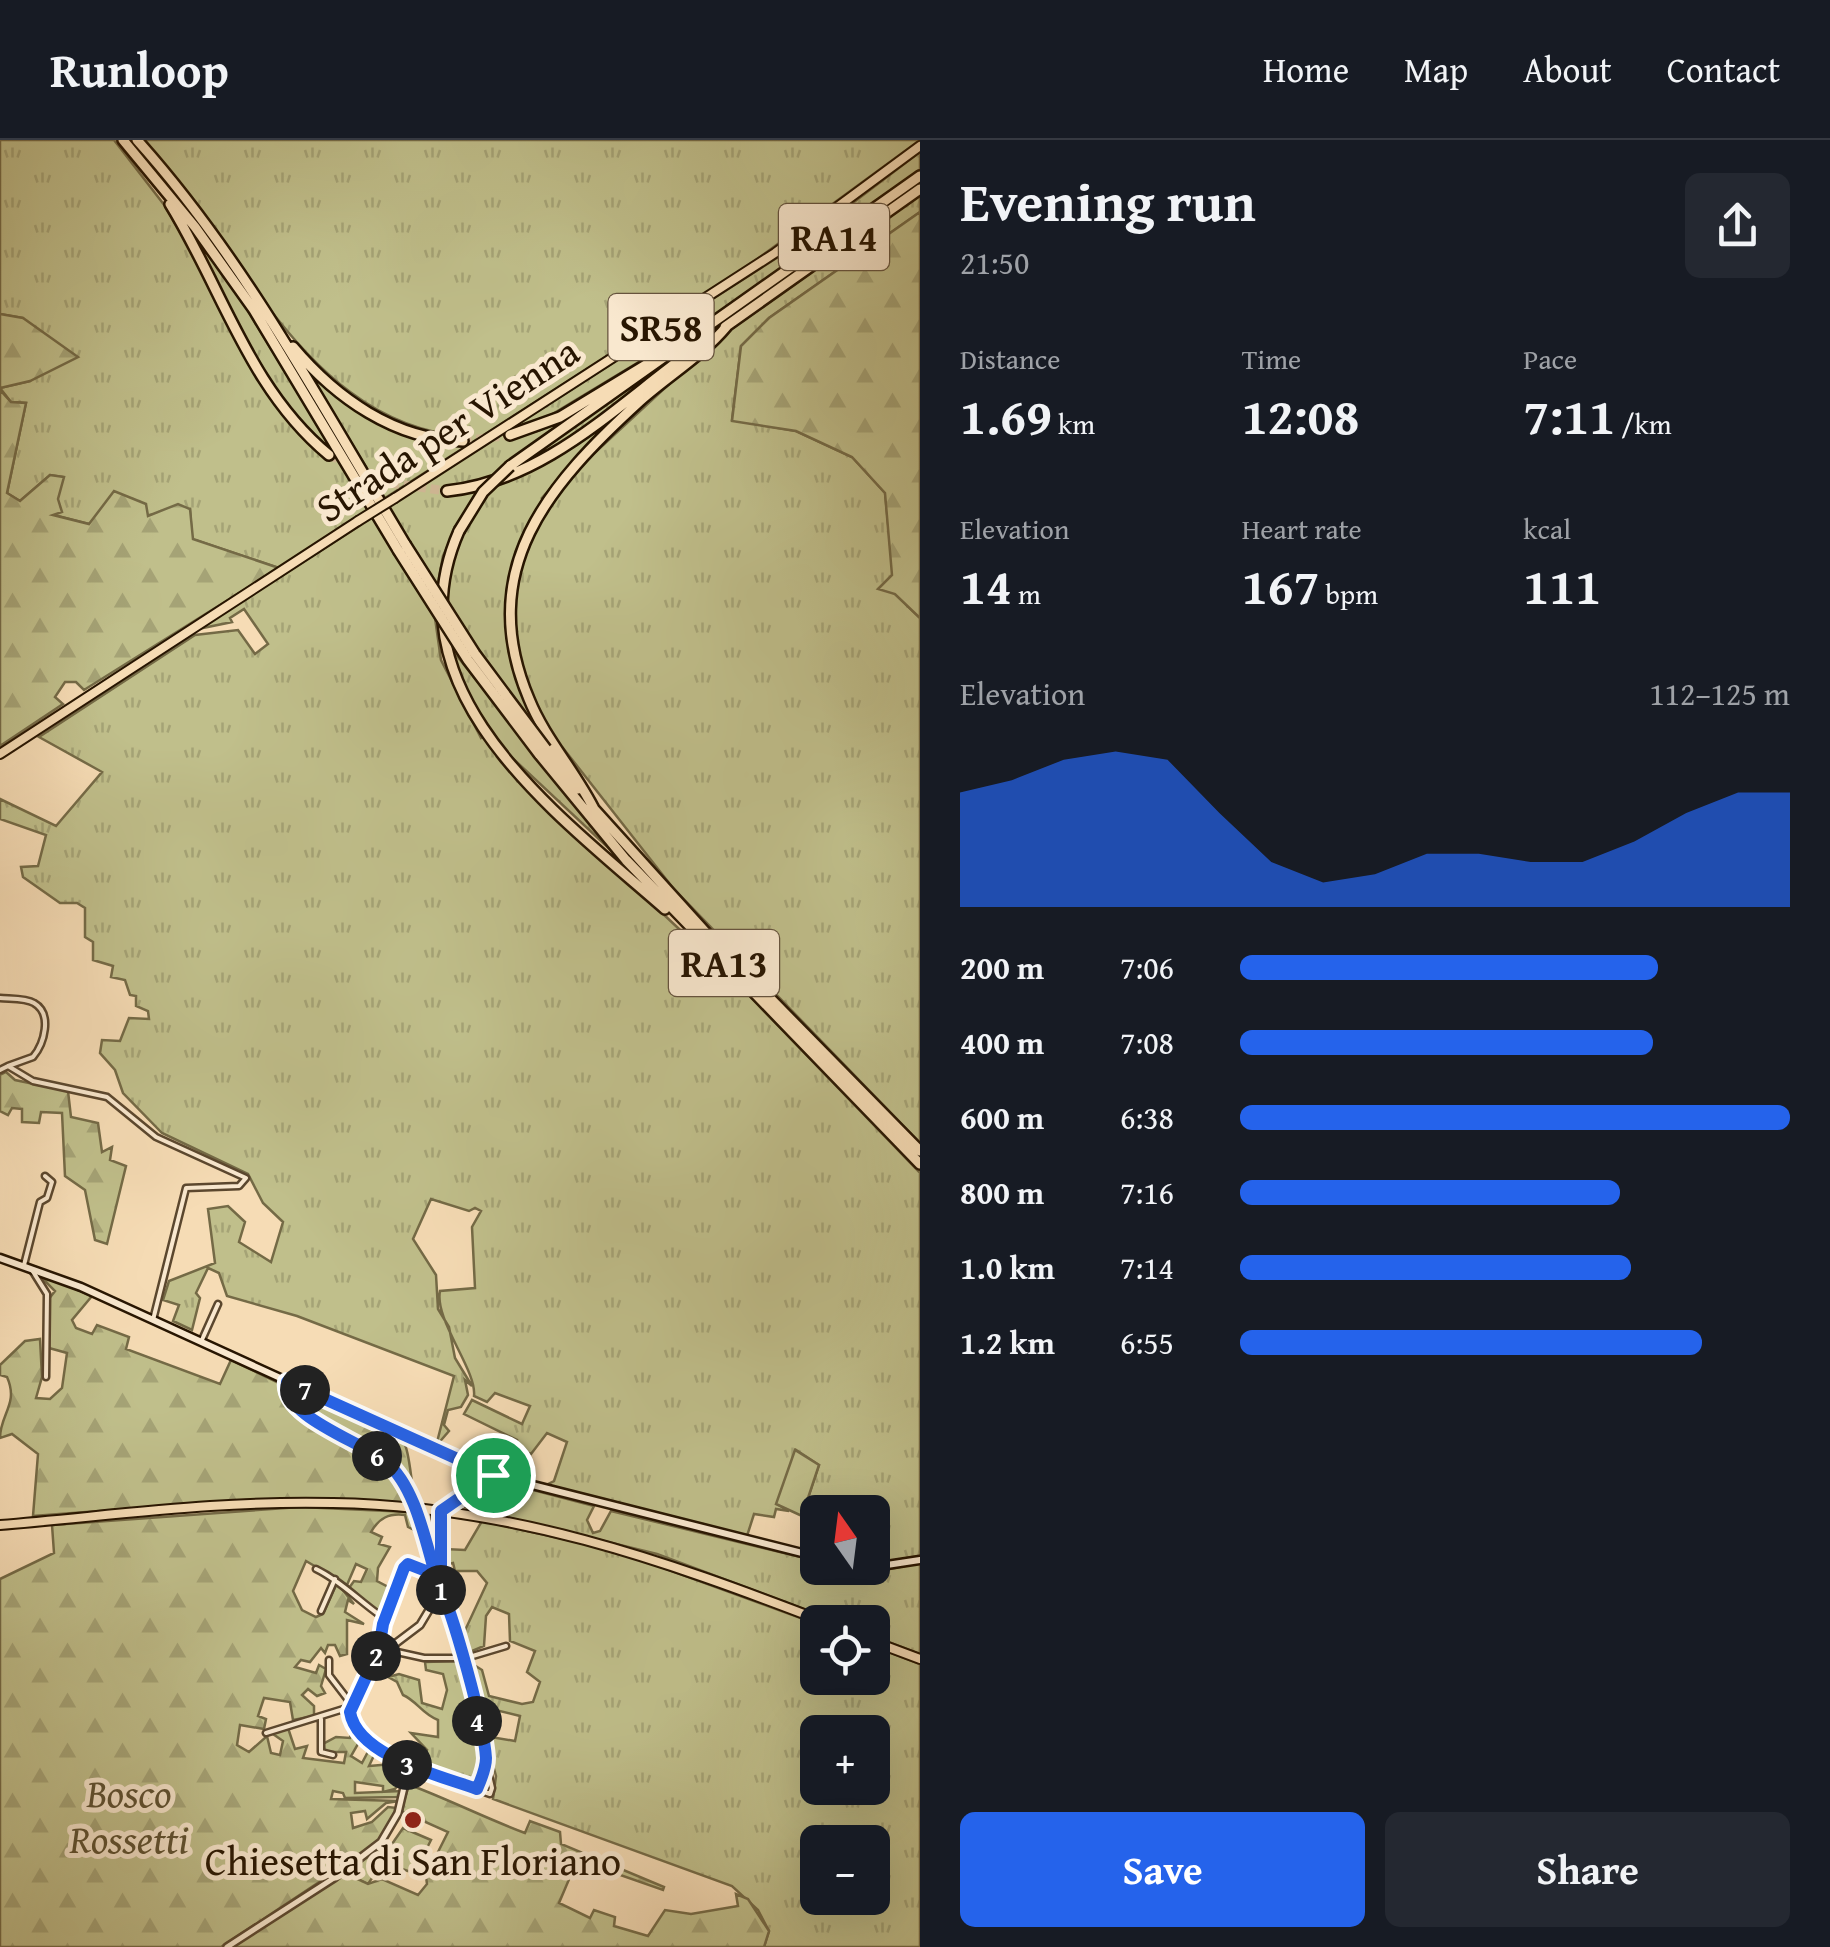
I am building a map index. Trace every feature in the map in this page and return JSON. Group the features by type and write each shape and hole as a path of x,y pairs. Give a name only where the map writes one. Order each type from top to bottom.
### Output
{"highway":[{"name":"RA13","path":"123,140 161,188 208,237"},
{"name":"RA13","path":"137,140 257,308 468,660 626,860 920,1164"},
{"name":"RA14","path":"720,323 920,176"},
{"path":"161,188 269,392 296,427 329,455"},
{"name":"RA14","path":"720,323 784,284 920,189"},
{"name":"RA13","path":"257,308 272,322 401,547"},
{"path":"272,322 316,372 372,415 420,436 464,441"},
{"path":"510,435 577,407 720,323"},
{"path":"705,944 548,801 502,753 469,708 447,659 440,603 446,564 459,531 483,492 510,466 720,323"},
{"path":"447,491 483,486 537,464 720,323"},
{"path":"596,810 535,712 521,678 511,616 520,552 546,501 720,323"},
{"name":"RA13","path":"543,751 708,935 920,1150"}],"main road":[{"name":"Strada per Vienna","path":"0,754 775,253 920,146"},
{"path":"0,1258 153,1320 493,1475 800,1552"},
{"path":"441,1511 493,1475"},
{"path":"0,1525 277,1503 441,1511 560,1532 641,1553 800,1613"},
{"path":"890,1565 920,1560"},
{"path":"890,1648 920,1659"}],"street":[{"path":"0,998 31,1002 44,1013 46,1025 38,1051 0,1070"},
{"path":"8,1066 27,1079 84,1090 117,1102 156,1137 242,1175 245,1181 240,1186 186,1188 153,1320"},
{"path":"45,1176 52,1182 46,1198 40,1202 27,1266 47,1294 46,1377"},
{"path":"201,1342 218,1304"},
{"path":"287,1382 287,1394 296,1407 386,1462 407,1492 462,1658 490,1774 490,1794 390,1757 343,1711"},
{"path":"375,1658 420,1625 441,1590 426,1510"},
{"path":"439,1571 441,1511"},
{"path":"350,1719 408,1564 426,1571 441,1590"},
{"path":"316,1569 336,1578 361,1606 378,1614 383,1624"},
{"path":"321,1611 336,1578"},
{"path":"388,1650 424,1658 462,1658 506,1646"},
{"path":"329,1660 329,1675 352,1706"},
{"path":"266,1733 308,1717 321,1719 352,1706"},
{"path":"321,1719 321,1752 333,1755"},
{"path":"477,1789 486,1759"},
{"path":"227,1947 376,1846 398,1813 409,1766"},
{"path":"484,1770 490,1774"}],"green space":[{"path":"0,140 114,140 165,206 189,247 211,234 143,140 920,140 741,271 385,498 309,374 362,414 399,433 463,446 463,436 403,422 376,409 327,373 265,303 249,313 370,509 279,568 192,539 190,509 89,524 50,514 63,477 50,475 20,501 7,493 26,403 11,402 0,388 30,381 23,318 0,314","holes":["210,270 268,382 327,457 305,438 270,396 204,273"]},
{"path":"920,152 920,170 705,322 511,439 540,430 603,397 508,463 512,468 723,323 595,423 523,466 449,486 448,496 512,479 541,465 595,430 673,369 581,453 542,498 550,503 588,459 719,338 920,195 920,212 769,318 741,346 732,420 796,431 852,457 885,493 895,594 920,618 920,1143 673,888 563,748 555,752 490,670 442,598 455,530 443,556 437,589 388,507 800,243"},
{"path":"920,212 920,618 895,594 878,589 892,575 885,493 852,457 796,431 732,421 741,346 769,318"},
{"path":"0,314 23,318 78,357 30,381 0,388"},
{"path":"0,390 11,402 26,403 7,493 20,501 50,475 64,477 58,499 62,512 53,515 89,524 114,491 146,504 148,516 178,504 190,509 193,539 279,568 84,690 76,682 65,682 55,697 63,704 0,746"},
{"path":"375,516 435,618 441,660 481,738 489,733 462,687 445,641 616,855 505,751 497,757 501,762 742,988 920,1173 920,1556 890,1561 890,1495 809,1495 819,1465 796,1450 777,1504 789,1511 776,1509 774,1517 754,1514 747,1536 544,1486 554,1481 567,1442 547,1433 531,1454 516,1448 517,1440 464,1414 472,1400 522,1424 530,1406 495,1393 487,1402 474,1396 473,1385 469,1373 450,1333 455,1358 472,1386 465,1380 468,1395 461,1407 448,1410 444,1425 449,1431 436,1446 454,1376 297,1316 227,1296 219,1273 208,1268 196,1293 200,1298 192,1330 173,1321 179,1305 163,1300 169,1281 215,1263 208,1209 228,1206 245,1222 239,1242 271,1262 283,1222 263,1203 248,1174 162,1133 123,1093 115,1070 100,1053 102,1040 120,1041 129,1018 149,1019 148,1011 136,1006 136,996 130,995 125,980 111,977 113,966 93,960 93,942 85,937 85,908 77,903 60,903 23,877 21,867 38,866 46,835 0,819 0,799 56,826 102,772 39,737 195,635 238,630 255,654 268,644 244,609 230,618 232,622 198,629","holes":["431,1199 481,1211 472,1227 475,1288 440,1291 445,1321 438,1309 436,1275 413,1239"]},
{"path":"6,1072 15,1080 68,1091 71,1117 98,1123 102,1152 112,1147 110,1160 126,1166 107,1244 95,1240 85,1190 65,1176 62,1113 41,1112 39,1123 22,1122 22,1109 12,1108 8,1115 0,1111 0,1075"},
{"path":"36,1272 92,1296 72,1320 76,1328 92,1334 97,1325 129,1337 126,1349 220,1384 231,1360 279,1383 293,1409 376,1459 404,1493 410,1491 401,1475 377,1450 299,1404 290,1389 331,1403 385,1429 406,1447 416,1504 246,1500 33,1516 38,1454 12,1434 0,1438 11,1395 7,1377 0,1375 0,1365 25,1341 40,1339 42,1377 36,1398 50,1399 62,1388 67,1353 49,1348 48,1300 55,1291"},
{"path":"795,1450 819,1465 809,1495 800,1495 800,1515 776,1504"},
{"path":"502,1482 594,1506 587,1520 593,1533 600,1531 611,1511 800,1557 800,1585 890,1585 890,1569 920,1563 920,1654 890,1643 890,1605 800,1608 657,1554 465,1507 465,1498 488,1484"},
{"name":"Bosco Rossetti","path":"300,1507 410,1512 432,1576 421,1566 424,1556 416,1531 408,1527 405,1515 385,1518 371,1532 382,1537 379,1544 390,1547 378,1568 377,1581 394,1590 384,1617 349,1588 354,1581 361,1582 367,1569 356,1564 347,1585 306,1561 293,1591 302,1610 316,1617 323,1614 337,1583 354,1604 348,1600 345,1612 364,1624 347,1620 347,1654 340,1656 335,1645 328,1645 325,1653 321,1648 310,1662 301,1660 295,1667 316,1673 319,1665 326,1669 321,1686 325,1693 317,1696 308,1689 302,1695 314,1706 314,1716 293,1720 290,1702 264,1698 258,1716 266,1719 264,1729 240,1725 237,1745 249,1752 267,1736 271,1753 280,1755 283,1741 273,1734 288,1728 295,1749 307,1746 303,1758 344,1763 346,1752 325,1752 323,1744 336,1737 350,1738 352,1725 362,1737 351,1756 362,1763 372,1744 377,1749 369,1766 392,1764 403,1778 395,1789 384,1792 402,1791 399,1797 345,1798 343,1793 333,1791 331,1799 399,1801 386,1803 367,1819 365,1811 351,1813 353,1828 372,1822 388,1807 397,1808 378,1843 221,1947 0,1947 0,1579 54,1553 52,1525","holes":["355,1782 383,1786 383,1792 355,1793"]},
{"path":"482,1521 617,1551 800,1618 800,1695 890,1695 890,1653 920,1664 920,1947 764,1947 769,1931 758,1910 732,1886 493,1799 496,1776 485,1736 515,1741 520,1716 479,1706 466,1660 482,1670 489,1696 522,1704 533,1702 540,1682 527,1672 535,1651 510,1641 509,1614 492,1607 486,1616 484,1646 465,1654 461,1639 487,1583 477,1571 455,1571 453,1563 444,1565 445,1549 465,1550"},
{"path":"459,1661 481,1759 474,1782 419,1763 427,1750 411,1733 438,1737 438,1720 403,1695 397,1682 388,1677 399,1674 419,1680 422,1703 442,1709 447,1690 443,1674 426,1670 425,1662"},
{"path":"412,1775 410,1785 525,1833 530,1821 560,1832 561,1844 664,1887 663,1890 566,1856 561,1861 573,1870 559,1903 590,1918 594,1910 615,1917 614,1926 648,1936 665,1910 691,1914 738,1906 736,1894 748,1899 769,1931 764,1947 230,1947 352,1868 351,1876 368,1884 382,1879 418,1895 427,1884 424,1862 434,1860 448,1832 401,1811"},
{"path":"403,1828 431,1840 423,1856 434,1860 427,1878 383,1862 368,1884 350,1875 356,1864 383,1844 390,1847"}],"tunnel":[{"path":"463,441 510,435"},
{"path":"329,455 390,483 447,491"}],"place":[{"name":"Chiesetta di San Floriano","path":"413,1820"}],"route":[{"path":"493,1475 287,1382 288,1398 296,1407 378,1456 404,1484 438,1583 441,1590 450,1612 462,1658 486,1759 477,1789 396,1761 358,1728 350,1719 350,1712 379,1649 383,1624 404,1568 408,1564 426,1571 441,1590 441,1511 493,1475"}]}
